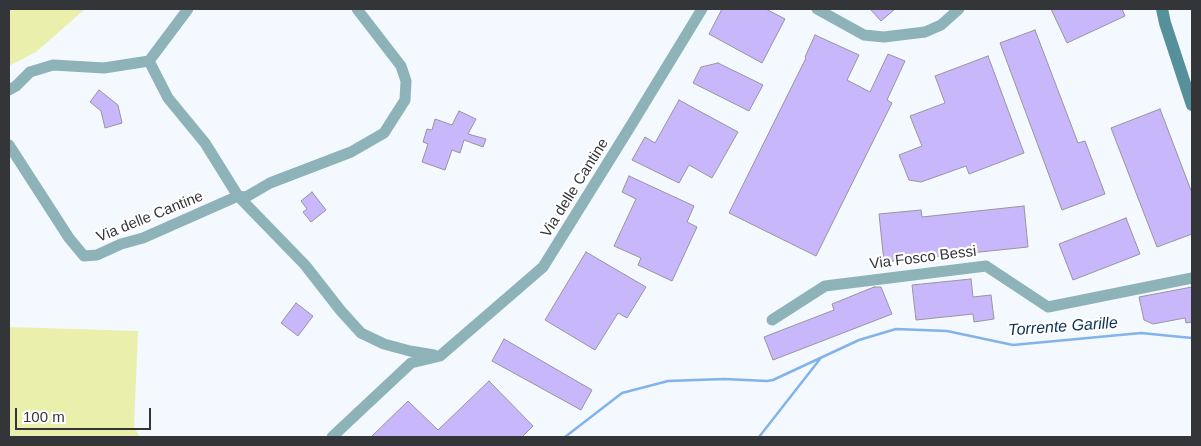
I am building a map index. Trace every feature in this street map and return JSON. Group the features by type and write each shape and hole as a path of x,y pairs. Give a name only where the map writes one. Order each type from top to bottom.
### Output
{"main road":[{"path":"1162,9 1192,105"}],"street":[{"path":"9,90 16,86 30,72 53,65 104,68 148,61 154,56 188,9"},
{"name":"Via delle Cantine","path":"9,145 69,238 84,256 97,255 121,244 143,238 238,196 246,197 270,183 351,152 384,133 405,100 406,82 401,66 357,9"},
{"name":"Via delle Cantine","path":"332,437 411,363 440,356 543,267 702,9"},
{"path":"816,9 864,35 884,37 925,32 941,25 959,9"},
{"path":"148,61 168,98 205,143 238,196 305,265 361,333 384,344 440,356"},
{"name":"Via Fosco Bessi","path":"772,320 826,286 986,266 1048,307 1192,278"}],"green space":[{"path":"9,9 85,9 36,52 9,66"},
{"path":"9,327 138,331 134,427 140,437 9,437"}],"building":[{"path":"722,9 766,9 785,19 762,63 709,34"},
{"path":"870,9 895,9 881,21"},
{"path":"1051,9 1122,9 1125,16 1067,43"},
{"path":"1035,30 1078,143 1085,141 1105,194 1062,210 1000,43"},
{"path":"815,35 859,55 847,80 870,92 888,54 905,61 887,100 892,103 816,256 729,213 806,58"},
{"path":"988,56 1024,153 969,174 966,166 921,182 909,180 899,155 922,146 910,116 945,103 935,76"},
{"path":"718,63 763,85 749,111 693,83 701,67"},
{"path":"99,90 118,105 122,123 105,128 101,111 90,102"},
{"path":"679,100 738,132 712,178 689,165 679,183 632,160 645,137 655,143"},
{"path":"1160,109 1192,193 1192,234 1157,247 1111,128"},
{"path":"459,111 476,119 468,134 486,139 483,147 464,140 460,153 452,150 445,170 422,162 428,144 423,142 427,129 432,130 435,119 452,125"},
{"path":"629,176 694,206 687,222 697,227 672,281 638,265 641,258 614,246 636,199 622,192"},
{"path":"312,192 326,210 311,222 303,212 307,209 301,201"},
{"path":"1024,206 1028,247 884,262 879,214 921,210 922,217"},
{"path":"1126,218 1140,254 1073,280 1059,244"},
{"path":"586,252 646,287 627,318 618,313 595,350 545,320"},
{"path":"971,279 973,297 991,295 994,319 974,322 973,314 916,320 912,285"},
{"path":"874,287 881,287 892,314 773,360 764,337 834,310 832,304"},
{"path":"1192,287 1192,322 1186,323 1185,318 1153,324 1144,320 1139,297"},
{"path":"296,303 313,316 298,336 281,323"},
{"path":"504,339 592,390 581,410 492,361"},
{"path":"489,381 533,426 522,437 371,437 408,401 438,430"}],"waterway":[{"name":"Torrente Garille","path":"565,437 622,393 668,381 773,380 859,340 896,329 947,331 1013,345 1141,333 1192,338"},
{"path":"759,437 820,359"}]}
